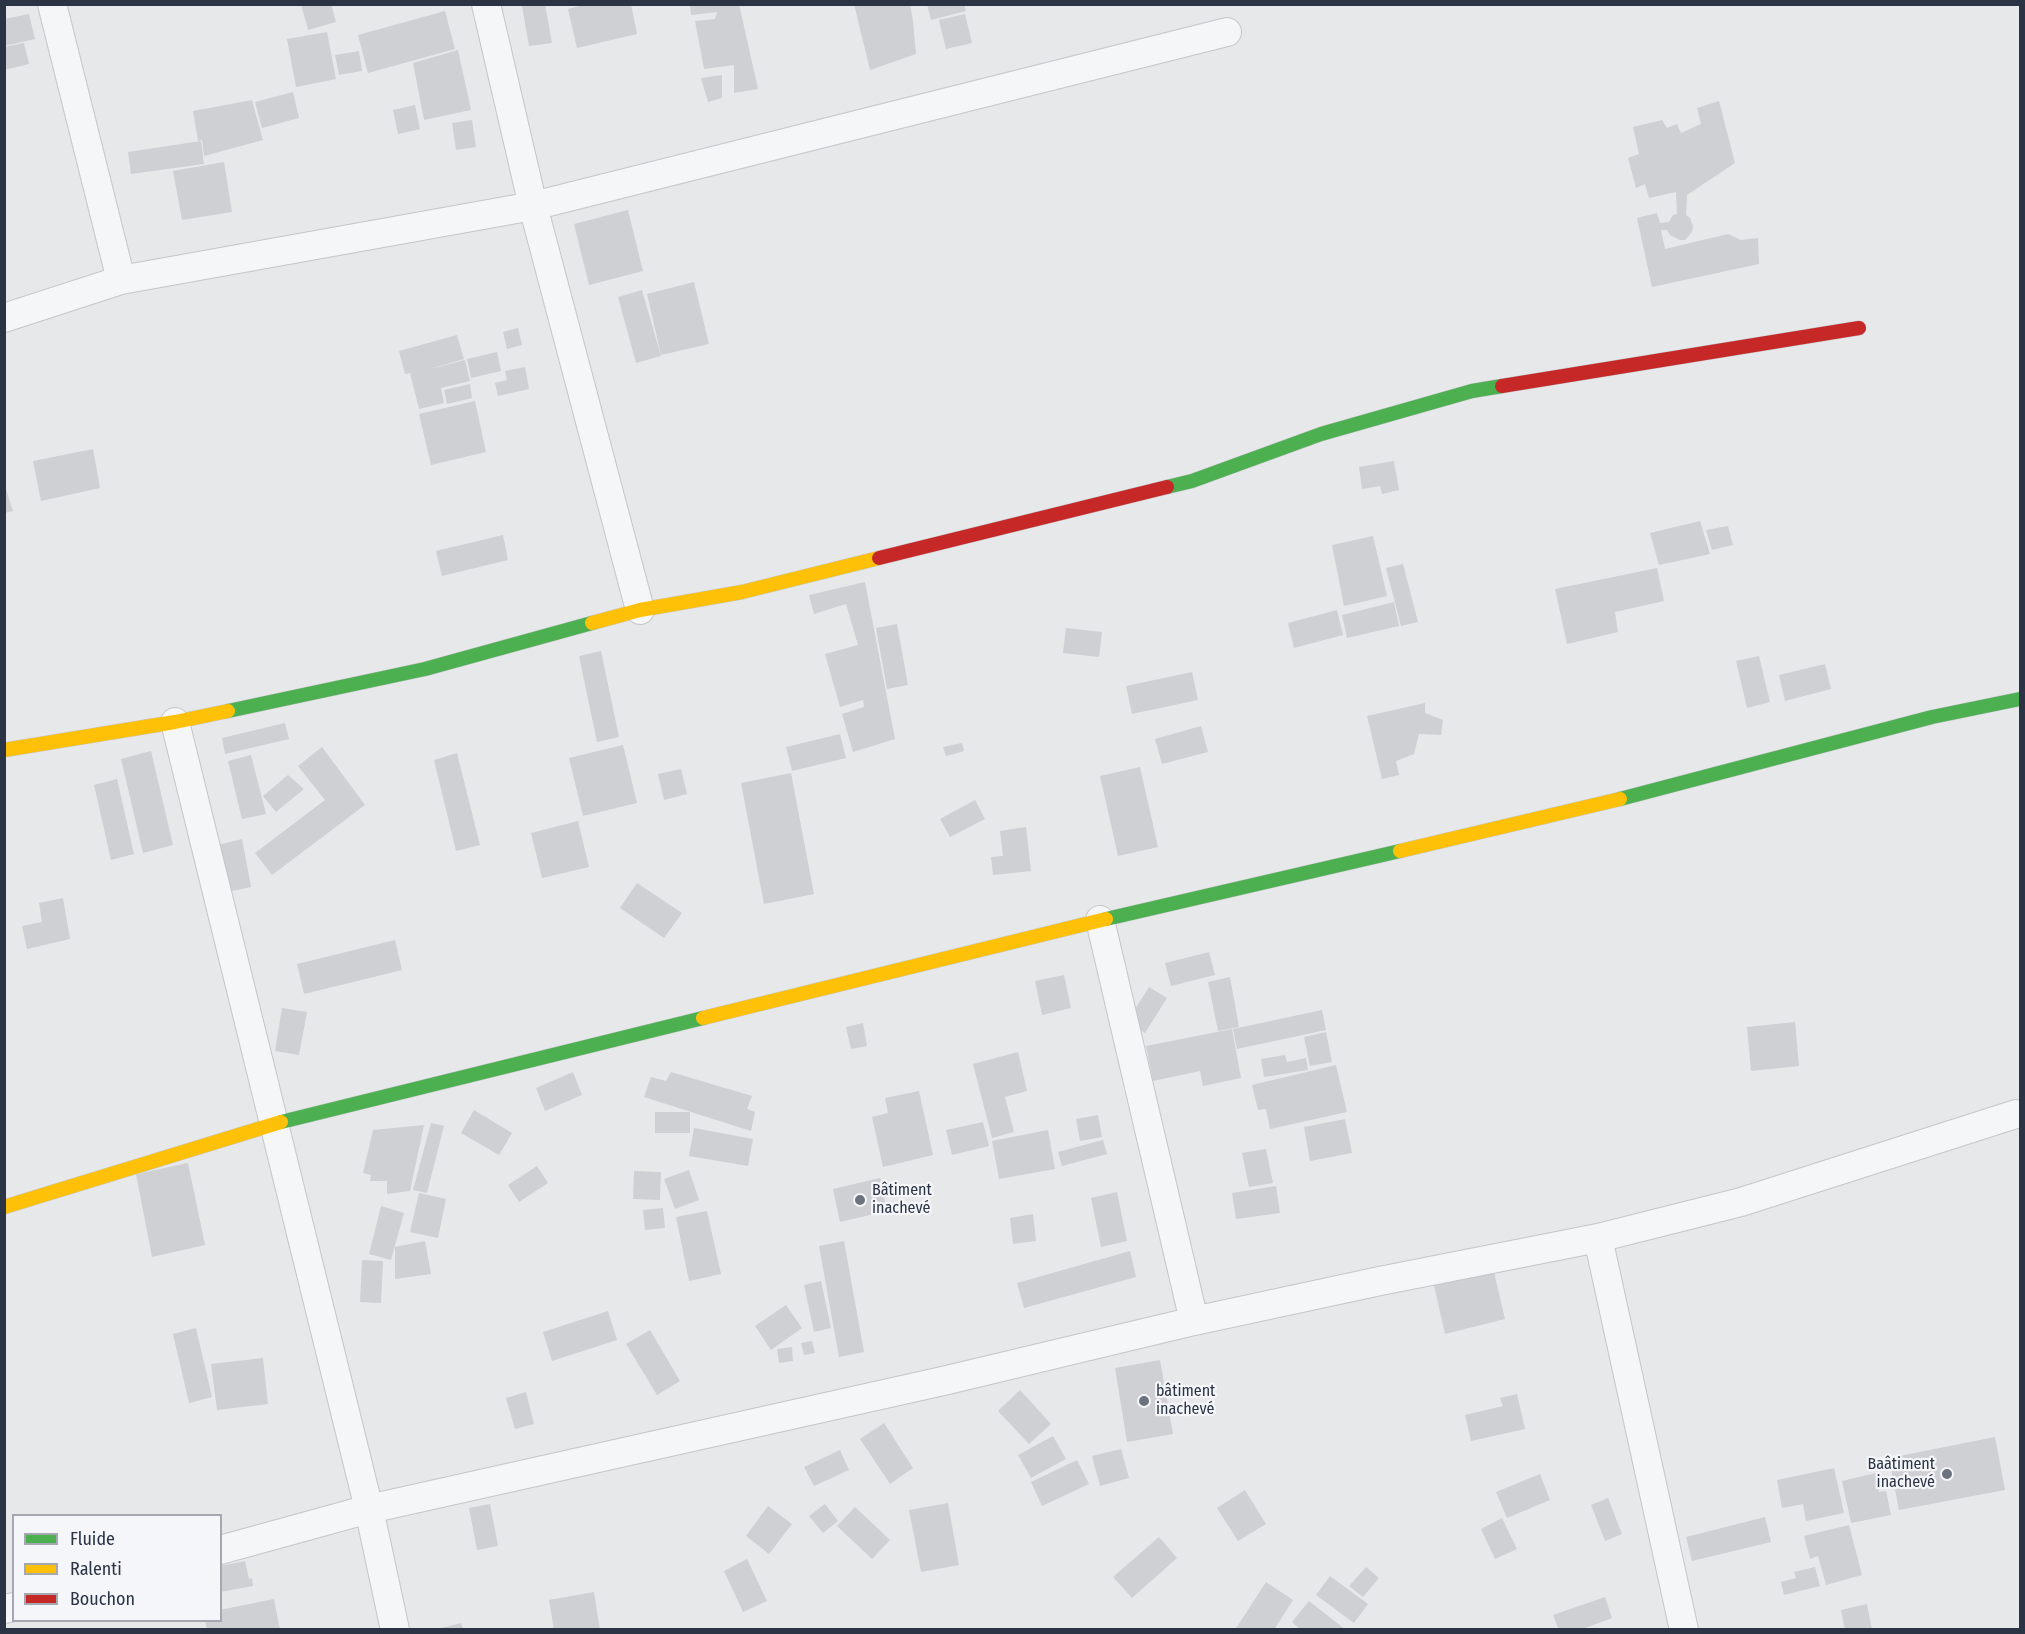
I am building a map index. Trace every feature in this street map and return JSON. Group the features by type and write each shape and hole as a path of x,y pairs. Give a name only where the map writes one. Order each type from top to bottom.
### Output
{"street":[{"path":"52,4 121,280"},
{"path":"486,4 533,206 640,610"},
{"path":"4,318 121,280 533,206 1227,32"},
{"path":"4,750 175,722 425,669 640,610 741,592 1192,481 1321,434 1472,391 1859,328"},
{"path":"4,1207 273,1124 1100,920 1613,801 1932,717 2020,699"},
{"path":"175,722 369,1509 395,1629"},
{"path":"1100,920 1194,1321"},
{"path":"222,1549 369,1509 943,1381 1194,1321 1598,1238 1741,1202 2016,1114"},
{"path":"1598,1238 1684,1629"}],"building":[{"path":"301,4 331,4 336,22 308,30"},
{"path":"545,4 552,43 529,46 522,6"},
{"path":"587,4 631,4 637,34 577,48 568,9"},
{"path":"690,4 739,4 758,89 734,93 734,65 704,69 695,21 715,19 717,12 691,15"},
{"path":"854,4 910,4 916,54 870,70"},
{"path":"927,4 964,4 966,11 931,20"},
{"path":"445,11 455,49 368,73 358,35"},
{"path":"29,14 35,39 4,46 4,19"},
{"path":"965,14 972,43 946,49 939,20"},
{"path":"327,32 336,79 296,87 287,39"},
{"path":"24,43 29,64 4,70 4,47"},
{"path":"458,50 471,110 424,120 413,63"},
{"path":"359,51 362,71 339,75 335,55"},
{"path":"722,75 722,98 708,102 701,78"},
{"path":"293,92 299,118 262,128 255,102"},
{"path":"252,100 263,140 204,156 202,140 198,141 193,111"},
{"path":"1719,101 1735,163 1687,195 1686,215 1693,226 1692,232 1685,240 1680,240 1670,235 1667,230 1661,230 1665,249 1728,234 1741,240 1758,238 1759,264 1652,287 1637,218 1657,213 1660,223 1669,222 1673,215 1677,214 1676,192 1649,198 1645,184 1636,188 1628,158 1639,154 1633,127 1662,120 1667,128 1677,124 1681,133 1701,124 1697,108"},
{"path":"415,105 420,129 398,134 393,110"},
{"path":"472,120 476,147 456,150 452,123"},
{"path":"201,141 204,164 131,174 128,152"},
{"path":"224,162 232,212 182,220 173,171"},
{"path":"628,210 643,271 589,285 574,224"},
{"path":"694,282 709,344 661,355 647,294"},
{"path":"642,290 661,356 636,363 618,297"},
{"path":"518,328 522,345 507,349 503,332"},
{"path":"457,335 464,359 426,370 465,360 470,381 441,388 444,403 419,409 410,373 405,374 399,351"},
{"path":"497,352 501,371 471,378 467,359"},
{"path":"525,367 529,389 498,396 495,383 507,380 505,371"},
{"path":"470,384 472,398 447,404 444,390"},
{"path":"475,401 486,452 431,465 419,414"},
{"path":"93,449 100,488 41,501 33,461"},
{"path":"1394,461 1399,490 1382,494 1380,486 1362,489 1359,467"},
{"path":"4,483 13,511 4,513"},
{"path":"1700,521 1710,554 1659,565 1650,533"},
{"path":"1728,526 1733,545 1712,550 1706,530"},
{"path":"503,535 508,560 442,576 436,551"},
{"path":"1373,536 1387,596 1344,606 1332,545"},
{"path":"1403,564 1418,622 1401,626 1386,568"},
{"path":"1657,568 1664,601 1615,612 1618,632 1567,644 1555,589"},
{"path":"865,582 895,739 853,752 842,714 864,707 863,700 840,707 825,654 858,645 846,604 814,614 809,595"},
{"path":"1394,602 1399,626 1347,638 1342,615"},
{"path":"1337,610 1343,635 1294,648 1288,623"},
{"path":"897,624 908,685 887,689 876,628"},
{"path":"1066,628 1102,632 1099,657 1063,653"},
{"path":"601,651 619,737 597,742 579,656"},
{"path":"1759,656 1770,702 1747,708 1736,661"},
{"path":"1825,664 1831,689 1785,701 1779,675"},
{"path":"1192,672 1198,700 1132,714 1126,686"},
{"path":"1425,703 1425,713 1443,720 1441,735 1419,734 1414,754 1396,761 1399,775 1382,779 1367,716"},
{"path":"285,723 289,739 225,754 222,738"},
{"path":"1201,726 1208,752 1162,764 1155,739"},
{"path":"840,734 846,758 792,771 786,747"},
{"path":"962,743 964,751 946,756 943,747"},
{"path":"623,745 637,803 583,816 569,758"},
{"path":"322,747 365,805 272,875 255,853 325,800 298,766"},
{"path":"151,751 173,845 143,853 121,759"},
{"path":"457,753 480,845 456,851 434,760"},
{"path":"251,755 266,814 242,819 228,761"},
{"path":"1140,767 1158,847 1118,856 1100,776"},
{"path":"681,769 687,794 664,800 658,774"},
{"path":"791,773 814,894 764,904 741,783"},
{"path":"288,775 304,789 276,812 263,796"},
{"path":"117,779 134,854 111,860 94,785"},
{"path":"975,800 985,819 950,837 940,819"},
{"path":"578,821 589,867 542,878 531,833"},
{"path":"1026,827 1031,871 993,875 991,857 1003,856 1000,831"},
{"path":"242,839 251,887 227,892 218,845"},
{"path":"637,883 682,913 664,938 620,908"},
{"path":"63,898 70,939 27,949 22,926 42,922 39,903"},
{"path":"395,940 402,970 304,994 297,964"},
{"path":"1209,952 1215,975 1171,986 1165,963"},
{"path":"1064,975 1071,1008 1042,1015 1035,981"},
{"path":"1230,977 1239,1027 1218,1031 1208,982"},
{"path":"1149,987 1167,998 1145,1033 1127,1022"},
{"path":"282,1008 307,1012 299,1055 275,1051"},
{"path":"1322,1010 1326,1030 1237,1049 1233,1029"},
{"path":"1795,1022 1799,1066 1751,1071 1747,1027"},
{"path":"863,1023 867,1046 851,1049 846,1027"},
{"path":"1232,1029 1241,1078 1203,1086 1200,1071 1153,1081 1146,1046"},
{"path":"1326,1032 1332,1062 1310,1066 1304,1037"},
{"path":"1018,1052 1027,1091 1005,1097 1014,1132 992,1138 973,1064"},
{"path":"1285,1055 1287,1062 1306,1058 1308,1070 1264,1077 1261,1059"},
{"path":"1336,1065 1347,1112 1270,1129 1266,1109 1258,1110 1252,1085"},
{"path":"573,1072 582,1095 545,1111 536,1088"},
{"path":"671,1072 752,1096 747,1109 755,1112 751,1131 644,1097 651,1077 666,1081"},
{"path":"919,1091 933,1155 883,1167 872,1117 888,1113 885,1098"},
{"path":"474,1110 512,1133 499,1155 461,1133"},
{"path":"655,1112 690,1112 690,1133 655,1133"},
{"path":"1098,1115 1102,1137 1080,1141 1076,1119"},
{"path":"1345,1119 1352,1153 1310,1161 1304,1127"},
{"path":"983,1122 989,1146 952,1155 946,1130"},
{"path":"431,1123 444,1126 427,1193 413,1190"},
{"path":"424,1125 410,1191 387,1194 387,1181 370,1181 371,1175 363,1173 373,1130"},
{"path":"694,1128 753,1139 748,1166 689,1156"},
{"path":"1048,1130 1055,1169 999,1179 992,1141"},
{"path":"1103,1140 1107,1154 1062,1166 1058,1152"},
{"path":"1266,1149 1273,1183 1249,1187 1242,1153"},
{"path":"188,1163 205,1245 152,1257 136,1174"},
{"path":"537,1166 548,1183 519,1202 508,1185"},
{"path":"689,1170 699,1200 675,1209 664,1179"},
{"path":"634,1171 661,1172 660,1200 633,1199"},
{"name":"Bâtiment inachevé","path":"880,1178 887,1211 840,1222 833,1189"},
{"path":"1276,1186 1280,1213 1236,1219 1232,1193"},
{"path":"1117,1192 1127,1241 1101,1247 1091,1198"},
{"path":"419,1193 446,1199 438,1238 410,1232"},
{"path":"381,1206 404,1213 391,1260 369,1254"},
{"path":"663,1208 665,1228 645,1230 643,1210"},
{"path":"707,1211 721,1274 689,1281 676,1217"},
{"path":"1033,1214 1036,1241 1013,1244 1010,1218"},
{"path":"425,1241 431,1274 395,1279 395,1247"},
{"path":"844,1241 864,1352 839,1357 819,1246"},
{"path":"1130,1251 1136,1277 1024,1308 1017,1283"},
{"path":"362,1260 383,1261 381,1303 360,1302"},
{"path":"1493,1268 1505,1319 1445,1334 1433,1281"},
{"path":"821,1281 831,1328 814,1332 804,1285"},
{"path":"786,1305 802,1328 771,1350 755,1326"},
{"path":"608,1311 617,1340 552,1361 543,1332"},
{"path":"196,1328 212,1397 189,1403 173,1334"},
{"path":"650,1330 680,1381 657,1395 626,1344"},
{"path":"812,1341 815,1353 804,1355 801,1343"},
{"path":"792,1347 793,1361 779,1363 777,1349"},
{"path":"263,1358 268,1404 217,1410 211,1364"},
{"name":"bâtiment inachevé","path":"1160,1360 1173,1434 1127,1442 1115,1368"},
{"path":"1020,1390 1051,1424 1029,1444 998,1411"},
{"path":"526,1392 534,1424 515,1429 506,1398"},
{"path":"1517,1394 1525,1429 1471,1441 1465,1415 1503,1406 1500,1398"},
{"path":"884,1423 913,1468 890,1484 860,1439"},
{"path":"1053,1436 1066,1459 1031,1478 1018,1455"},
{"name":"Baâtiment inachevé","path":"1995,1437 2005,1490 1899,1510 1889,1458"},
{"path":"1121,1449 1129,1478 1100,1486 1092,1456"},
{"path":"840,1450 849,1470 814,1486 804,1467"},
{"path":"1077,1460 1089,1484 1042,1506 1031,1482"},
{"path":"1834,1468 1844,1513 1806,1521 1803,1504 1782,1508 1777,1480"},
{"path":"1876,1473 1879,1492 1886,1491 1891,1515 1851,1523 1842,1481"},
{"path":"1540,1474 1550,1500 1507,1518 1496,1492"},
{"path":"1245,1490 1266,1524 1238,1541 1217,1508"},
{"path":"1608,1498 1622,1534 1605,1541 1591,1505"},
{"path":"948,1503 959,1565 921,1572 909,1510"},
{"path":"490,1504 498,1546 477,1550 469,1508"},
{"path":"825,1504 838,1521 823,1533 809,1516"},
{"path":"768,1506 792,1524 769,1554 746,1536"},
{"path":"855,1507 890,1540 872,1559 837,1526"},
{"path":"1765,1517 1771,1542 1692,1561 1686,1537"},
{"path":"1502,1518 1517,1549 1495,1559 1481,1529"},
{"path":"1849,1525 1862,1575 1826,1585 1818,1556 1810,1559 1804,1536"},
{"path":"1159,1537 1177,1558 1132,1598 1113,1577"},
{"path":"747,1559 767,1601 743,1612 724,1571"},
{"path":"245,1561 253,1586 222,1592 222,1566"},
{"path":"1366,1567 1379,1578 1363,1597 1349,1586"},
{"path":"1815,1567 1820,1586 1784,1595 1781,1582 1796,1578 1794,1572"},
{"path":"1330,1576 1368,1604 1354,1623 1316,1595"},
{"path":"1266,1582 1293,1600 1274,1630 1235,1630"},
{"path":"594,1592 600,1630 554,1630 549,1600"},
{"path":"1605,1597 1612,1618 1580,1630 1559,1630 1553,1615"},
{"path":"274,1599 280,1630 207,1630 205,1622 222,1622 222,1610"},
{"path":"1309,1601 1346,1630 1301,1630 1292,1622"},
{"path":"1867,1604 1872,1630 1845,1630 1841,1610"},
{"path":"461,1623 463,1630 437,1630 437,1629"}],"traffic: fast":[{"path":"1167,487 1192,481 1321,434 1472,391 1502,386"},
{"path":"228,711 425,669 592,623"},
{"path":"1620,799 1932,717 2020,699"},
{"path":"1106,919 1400,851"},
{"path":"281,1122 703,1018"}],"traffic: slow":[{"path":"592,623 640,610 742,592 879,558"},
{"path":"4,750 228,711"},
{"path":"1400,851 1620,799"},
{"path":"703,1018 1106,919"},
{"path":"4,1207 281,1122"}],"traffic: jam":[{"path":"1502,386 1859,328"},
{"path":"879,558 1167,487"}],"place":[{"name":"Bâtiment inachevé","path":"860,1200"},
{"name":"bâtiment inachevé","path":"1144,1401"},
{"name":"Baâtiment inachevé","path":"1947,1474"}]}
